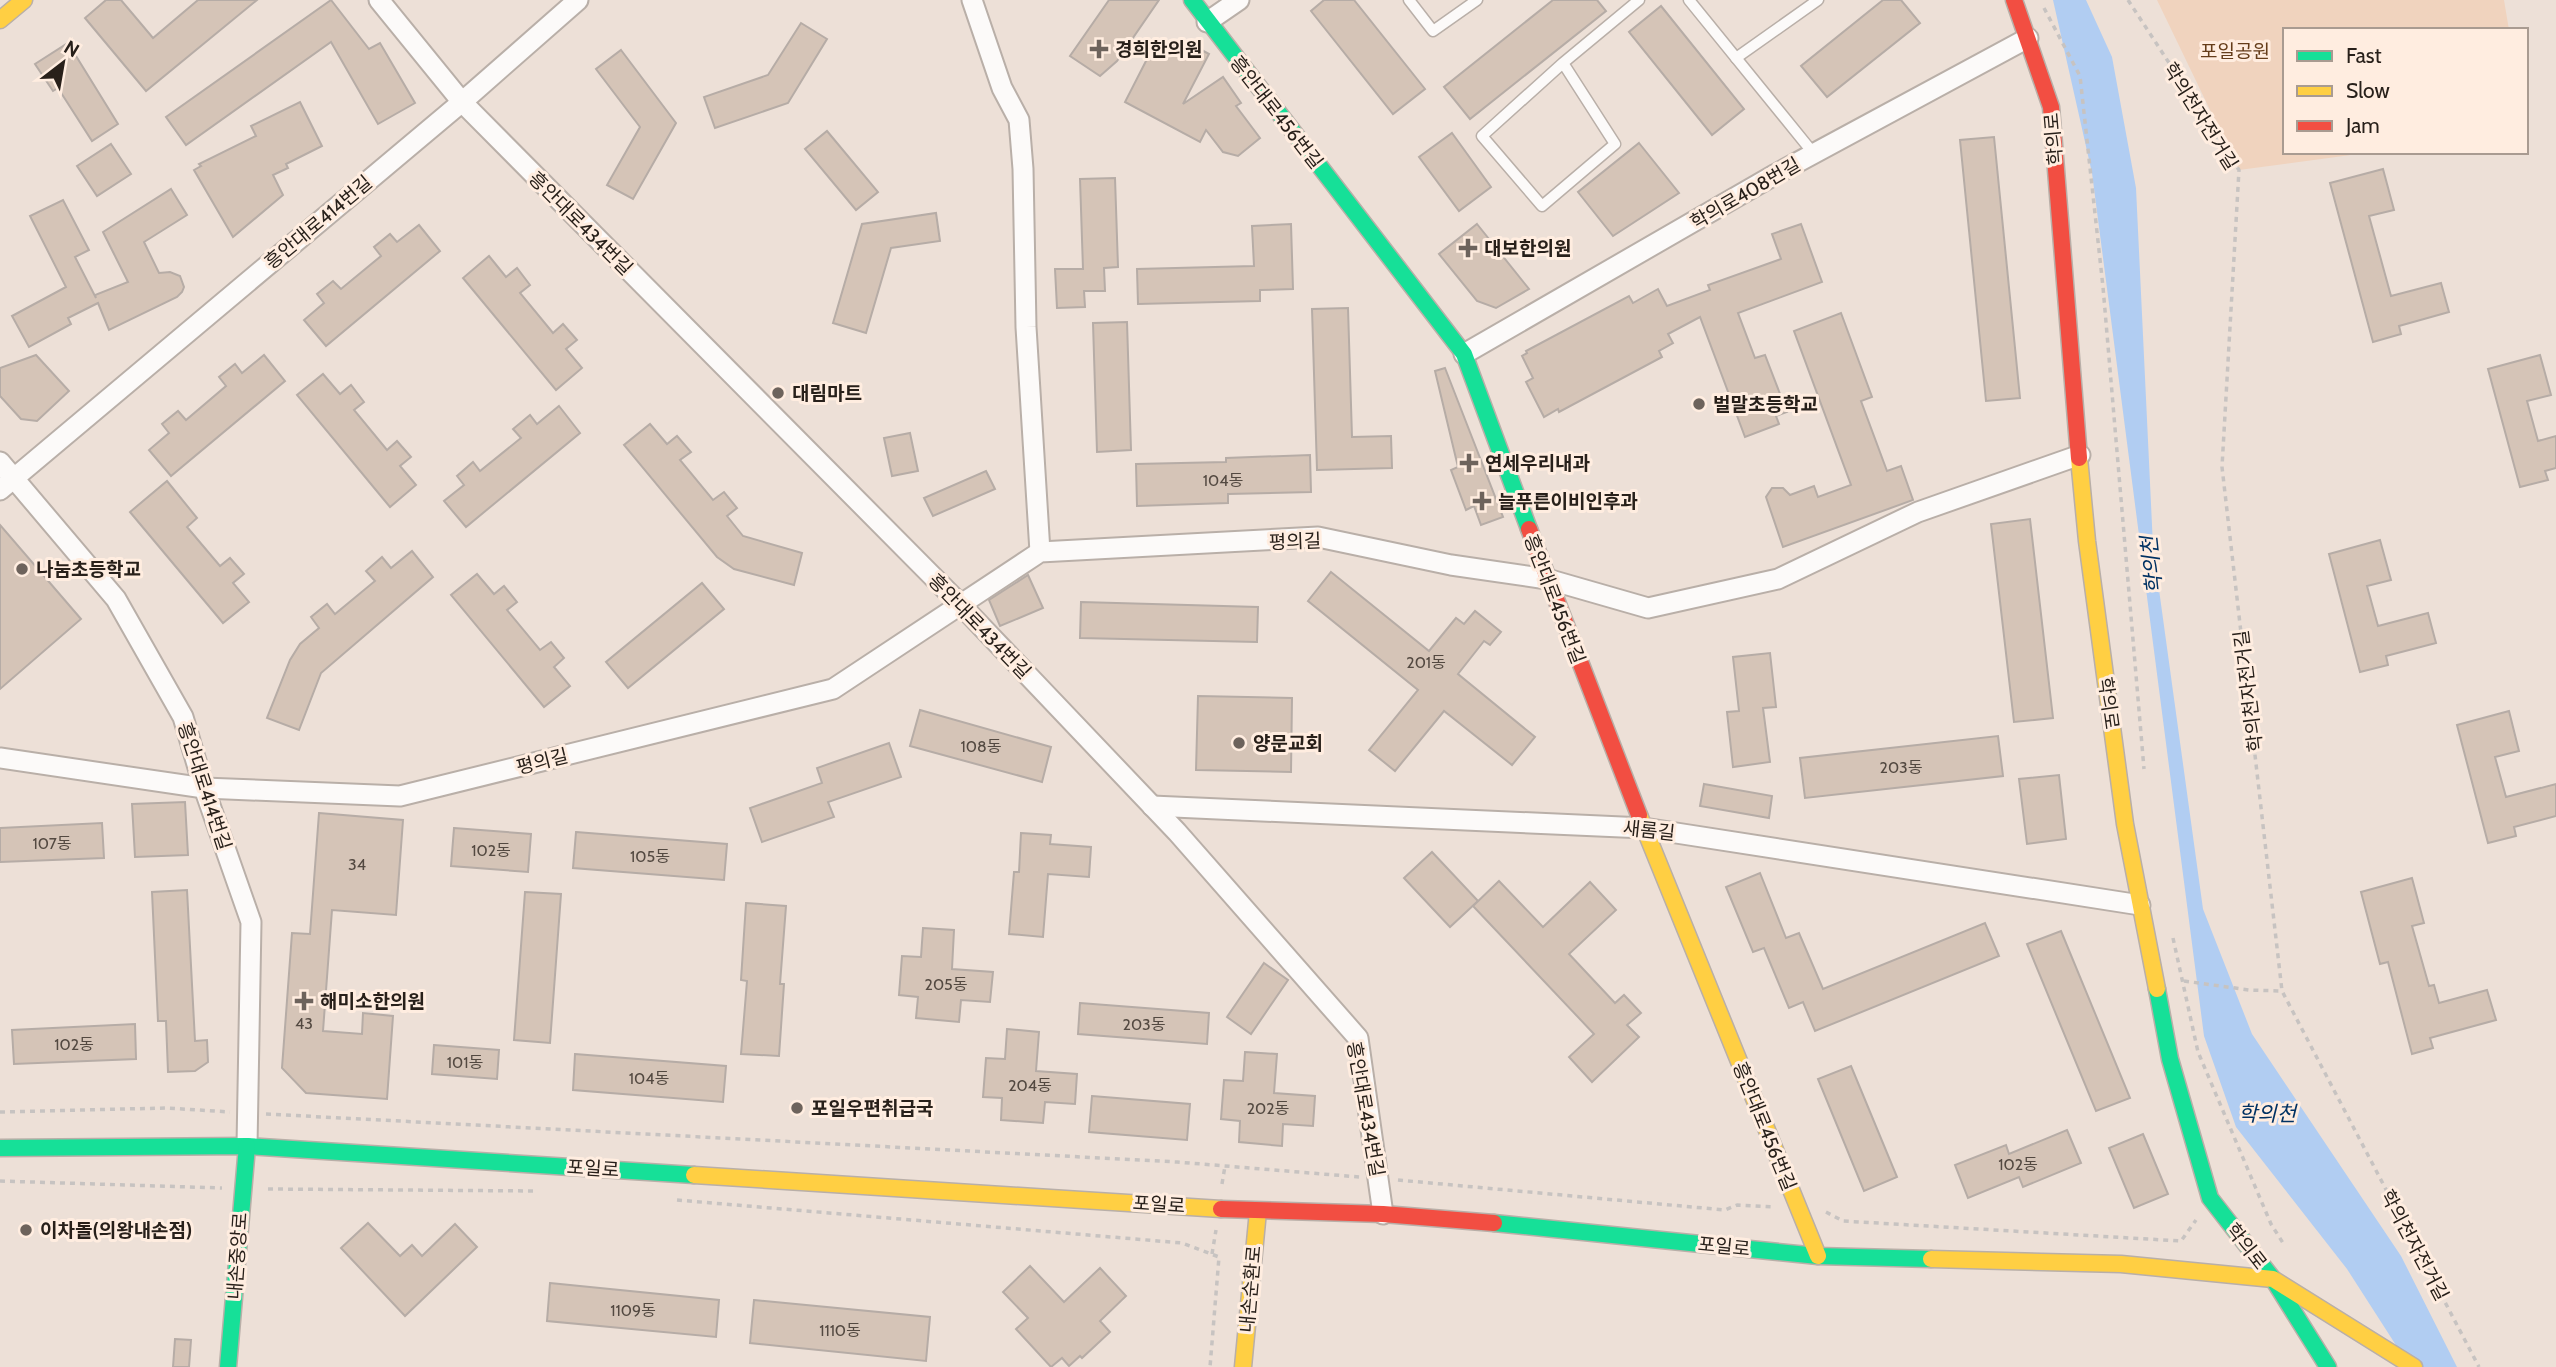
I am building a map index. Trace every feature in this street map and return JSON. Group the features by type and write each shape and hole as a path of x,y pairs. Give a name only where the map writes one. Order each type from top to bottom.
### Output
{"street":[{"path":"0,20 24,0"},
{"name":"흥안대로434번길","path":"379,0 462,102 960,604 1152,806 1358,1038 1383,1214"},
{"path":"462,102 578,0"},
{"path":"972,0 1002,88 1019,120 1023,169 1026,327 1040,552"},
{"name":"흥안대로456번길","path":"1192,0 1464,354 1643,828 1818,1256"},
{"path":"1207,22 1239,0"},
{"name":"학의로","path":"2014,0 2051,107 2071,374 2087,541 2125,824 2170,1059 2210,1198 2273,1279 2328,1367"},
{"name":"학의로408번길","path":"1464,354 1814,154 2028,38"},
{"name":"흥안대로414번길","path":"7,484 462,102"},
{"name":"평의길","path":"0,758 204,788 400,796 833,689 1040,552 1318,537 1451,565 1547,579 1648,608 1778,579 1917,512 2080,455"},
{"name":"흥안대로414번길","path":"0,462 7,484 116,599 183,717 204,788 251,922 247,1146"},
{"name":"새롬길","path":"1152,806 1643,828 2140,905"},
{"name":"포일로","path":"0,1148 247,1146 1258,1211 1383,1214 1563,1229 1818,1256 2121,1264 2273,1279 2414,1367"},
{"name":"내손중앙로","path":"228,1367 247,1146"},
{"name":"내손순환로","path":"1243,1367 1258,1211"}],"lane":[{"path":"1409,0 1433,30 1477,0"},
{"path":"1563,63 1615,145 1542,206 1482,136 1563,63 1639,0"},
{"path":"1689,0 1814,154"},
{"path":"1736,58 1818,0"}],"path":[{"path":"2040,0 2080,76 2106,314 2145,777"},
{"name":"학의천자전거길","path":"2128,0 2239,170 2222,467 2282,992 2479,1367"},
{"path":"2172,932 2198,1052 2271,1224 2283,1242"},
{"path":"2184,981 2282,992"},
{"path":"0,1112 166,1108 1177,1162 1726,1210 1737,1205 1824,1211 1843,1221 2181,1241 2199,1214"},
{"path":"0,1181 242,1189 547,1191"},
{"path":"669,1199 1182,1243 1219,1257 1210,1367"}],"green space":[{"name":"포일공원","path":"2157,0 2504,0 2509,28 2283,28 2283,154 2358,154 2239,170"}],"water":[{"name":"학의천","path":"2053,0 2086,0 2112,57 2136,188 2153,546 2203,909 2252,1034 2401,1256 2457,1367 2410,1367 2347,1269 2236,1127 2204,1036 2092,173"}],"building":[{"path":"106,0 121,0 153,38 198,0 257,0 146,91 85,18"},
{"path":"331,0 369,49 380,43 415,103 378,124 331,42 186,145 166,117"},
{"path":"1109,0 1159,0 1117,61 1100,76 1070,56"},
{"path":"1324,0 1354,0 1425,89 1393,114 1311,11"},
{"path":"1553,0 1597,0 1606,11 1470,119 1444,87"},
{"path":"1883,0 1901,0 1920,23 1827,97 1801,66"},
{"path":"1661,6 1744,109 1712,135 1629,32"},
{"path":"801,23 827,39 788,103 715,128 704,97 768,75"},
{"path":"1187,42 1209,54 1183,104 1223,77 1241,103 1236,106 1260,138 1238,156 1223,152 1206,130 1200,142 1125,102 1146,61 1172,43"},
{"path":"68,43 118,124 92,141 58,88 53,91 35,64"},
{"path":"621,50 676,123 633,199 607,185 640,127 596,69"},
{"path":"300,102 322,146 286,164 288,168 273,175 283,195 233,237 194,170 201,166 199,164 256,136 251,126"},
{"path":"827,131 878,192 856,210 805,149"},
{"path":"1452,133 1491,187 1459,211 1419,157"},
{"path":"1994,137 2020,398 1986,401 1960,140"},
{"path":"1639,143 1679,193 1613,236 1578,192"},
{"path":"111,144 131,174 97,196 77,166"},
{"path":"2383,169 2394,210 2369,216 2391,296 2441,283 2449,312 2399,326 2401,334 2373,342 2330,183"},
{"path":"1115,178 1118,267 1104,268 1105,291 1084,291 1085,307 1057,308 1055,269 1083,269 1080,179"},
{"path":"171,189 187,215 144,242 159,273 170,272 180,276 184,287 182,292 177,297 109,330 98,303 68,318 71,324 29,347 12,316 66,287 30,216 63,200 89,250 75,257 96,298 95,295 128,282 103,232"},
{"path":"936,213 940,241 891,248 866,333 833,323 862,224"},
{"path":"1291,224 1293,289 1260,290 1260,301 1138,304 1137,269 1254,266 1252,226"},
{"path":"1477,224 1529,289 1496,308 1477,301 1439,254"},
{"path":"1801,224 1822,282 1738,313 1755,358 1765,355 1787,412 1776,416 1779,424 1745,437 1700,317 1668,334 1673,343 1659,351 1662,357 1559,412 1558,409 1544,417 1526,382 1533,378 1522,356 1526,351 1629,296 1633,303 1658,289 1667,306 1710,290 1708,285 1781,259 1772,234"},
{"path":"419,225 440,251 326,346 304,320 324,303 317,294 333,281 341,289 381,256 374,247 390,234 397,242"},
{"path":"489,256 506,277 517,268 530,285 520,293 553,333 563,324 577,340 566,349 582,368 556,390 463,278"},
{"path":"1348,308 1352,437 1391,436 1392,468 1317,470 1312,309"},
{"path":"1841,313 1872,397 1861,401 1887,471 1901,466 1913,500 1783,547 1766,497 1772,488 1783,488 1790,495 1814,486 1818,497 1851,485 1794,331"},
{"path":"1127,322 1131,450 1097,452 1093,323"},
{"path":"36,355 69,391 37,421 21,419 0,396 0,368"},
{"path":"264,355 285,381 171,476 149,450 169,433 162,424 178,411 186,420 226,386 219,377 235,364 242,373"},
{"path":"2540,355 2551,395 2527,401 2538,441 2556,436 2556,468 2545,471 2548,480 2520,487 2488,369"},
{"path":"1445,368 1503,517 1481,525 1474,506 1466,510 1451,470 1458,467 1435,371"},
{"path":"323,374 340,394 351,385 364,402 354,410 387,450 397,441 411,457 400,466 416,485 390,507 297,395"},
{"path":"559,406 580,433 466,527 444,501 464,485 457,476 473,462 480,471 521,438 513,429 530,415 537,424"},
{"path":"650,424 667,444 677,436 691,452 680,460 713,500 724,492 737,508 727,516 743,536 802,553 794,585 734,569 717,557 624,445"},
{"path":"910,433 918,471 892,476 884,438"},
{"path":"1310,455 1311,492 1228,494 1228,503 1137,506 1136,464 1226,462 1226,458"},
{"path":"986,471 995,489 933,516 924,498"},
{"path":"167,481 197,518 187,527 220,566 230,558 244,574 233,583 249,602 223,623 130,512"},
{"path":"2030,519 2053,718 2014,722 1991,524"},
{"name":"나눔초등학교","path":"0,525 81,619 0,689"},
{"path":"2380,540 2391,580 2367,586 2378,626 2428,613 2436,643 2386,656 2388,665 2360,672 2329,554"},
{"path":"412,551 433,577 321,673 299,730 267,718 290,660 300,644 319,628 311,617 327,604 335,614 375,581 366,571 382,557 391,568"},
{"path":"1331,572 1429,651 1456,618 1464,624 1475,611 1501,632 1490,645 1484,641 1458,674 1535,737 1512,765 1444,711 1395,771 1369,750 1418,690 1308,601"},
{"path":"477,574 494,594 504,586 517,602 507,610 540,650 551,642 564,658 554,667 570,686 544,707 451,595"},
{"path":"1028,575 1043,608 1000,626 989,600"},
{"path":"702,583 724,609 628,688 606,662"},
{"path":"1081,602 1258,607 1257,642 1080,638"},
{"path":"1770,653 1776,707 1763,708 1770,762 1733,767 1727,712 1739,711 1733,657"},
{"path":"1198,696 1292,698 1291,772 1196,770"},
{"path":"920,710 1051,747 1042,782 910,746"},
{"path":"2509,711 2519,751 2495,757 2506,797 2556,784 2556,816 2514,827 2516,836 2488,843 2457,725"},
{"path":"1998,736 2003,776 1805,798 1800,758"},
{"path":"889,743 901,777 828,802 834,817 762,842 750,808 822,783 817,768"},
{"path":"2059,775 2066,839 2027,844 2019,779"},
{"path":"1704,784 1772,796 1769,818 1700,806"},
{"path":"185,802 188,855 135,857 132,804"},
{"path":"319,813 403,820 396,915 332,910 323,1031 362,1034 363,1013 393,1016 387,1099 306,1093 282,1068 292,933 310,934"},
{"path":"102,823 104,858 0,862 0,828"},
{"path":"454,828 531,834 528,872 451,866"},
{"path":"576,832 727,844 724,880 573,868"},
{"path":"1021,833 1051,835 1050,844 1091,847 1089,877 1048,874 1043,937 1009,934 1014,872 1019,872"},
{"path":"1432,852 1478,901 1450,927 1404,878"},
{"path":"1760,873 1786,938 1799,933 1823,989 1985,923 1999,956 1815,1031 1803,1002 1789,1008 1764,948 1753,952 1726,887"},
{"path":"2412,878 2424,923 2412,926 2429,986 2434,985 2439,1003 2487,990 2496,1020 2430,1038 2433,1048 2412,1054 2388,962 2380,964 2361,892"},
{"path":"1499,881 1543,927 1590,882 1616,910 1569,954 1615,1003 1624,995 1641,1013 1627,1025 1639,1037 1592,1082 1569,1057 1594,1034 1473,906"},
{"path":"187,890 195,1041 207,1040 208,1062 195,1071 168,1072 166,1021 158,1021 152,892"},
{"path":"525,892 561,894 550,1043 514,1040"},
{"path":"746,903 786,906 780,984 784,984 779,1056 741,1054 747,981 741,980"},
{"path":"923,928 954,930 952,969 993,972 990,1002 961,1000 959,1022 916,1018 918,997 899,995 902,956 921,957"},
{"path":"2061,931 2130,1098 2096,1111 2027,944"},
{"path":"1264,963 1288,980 1251,1034 1227,1017"},
{"path":"1080,1003 1209,1013 1207,1044 1078,1034"},
{"path":"135,1024 136,1059 14,1064 12,1030"},
{"path":"1007,1029 1039,1032 1036,1071 1077,1074 1075,1104 1045,1102 1043,1123 1001,1120 1002,1098 983,1097 986,1058 1005,1059"},
{"path":"434,1045 499,1050 497,1079 432,1074"},
{"path":"1245,1052 1277,1054 1274,1093 1315,1096 1313,1126 1283,1124 1282,1146 1239,1142 1240,1121 1221,1119 1224,1080 1243,1081"},
{"path":"575,1054 726,1066 723,1102 573,1090"},
{"path":"1851,1066 1897,1177 1864,1191 1818,1079"},
{"path":"1092,1096 1190,1104 1187,1140 1089,1132"},
{"path":"2067,1130 2081,1163 2023,1187 2019,1177 1968,1198 1955,1165 2006,1145 2009,1154"},
{"path":"2143,1134 2168,1194 2134,1208 2109,1148"},
{"path":"368,1223 400,1256 412,1245 422,1256 455,1224 477,1247 405,1316 341,1248"},
{"path":"1030,1266 1064,1302 1100,1268 1126,1296 1100,1321 1110,1332 1082,1358 1080,1356 1069,1366 1062,1358 1051,1367 1016,1329 1028,1318 1003,1292"},
{"path":"550,1283 719,1300 716,1337 547,1321"},
{"path":"754,1300 930,1317 926,1361 750,1343"},
{"path":"175,1339 191,1340 189,1367 173,1367"}],"traffic: fast":[{"path":"1192,0 1464,354 1529,529"},
{"path":"2157,989 2170,1059 2210,1198 2273,1279 2328,1367"},
{"path":"0,1148 247,1146 694,1175"},
{"path":"228,1367 247,1146"},
{"path":"1494,1223 1818,1256 1931,1259"}],"traffic: slow":[{"path":"0,20 24,0"},
{"path":"2079,458 2087,541 2125,824 2157,989"},
{"path":"1639,815 1818,1256"},
{"path":"694,1175 1221,1209"},
{"path":"1243,1367 1258,1211"},
{"path":"1931,1259 2121,1264 2273,1279 2414,1367"}],"traffic: jam":[{"path":"2014,0 2051,107 2079,458"},
{"path":"1529,529 1639,815"},
{"path":"1221,1209 1383,1214 1494,1223"}],"place":[{"name":"경희한의원","path":"1099,49"},
{"name":"대보한의원","path":"1468,248"},
{"name":"대림마트","path":"778,393"},
{"name":"벌말초등학교","path":"1699,404"},
{"name":"연세우리내과","path":"1469,463"},
{"name":"늘푸른이비인후과","path":"1482,501"},
{"name":"나눔초등학교","path":"22,569"},
{"name":"양문교회","path":"1239,743"},
{"name":"해미소한의원","path":"304,1001"},
{"name":"포일우편취급국","path":"797,1108"},
{"name":"이차돌(의왕내손점)","path":"26,1230"}]}
